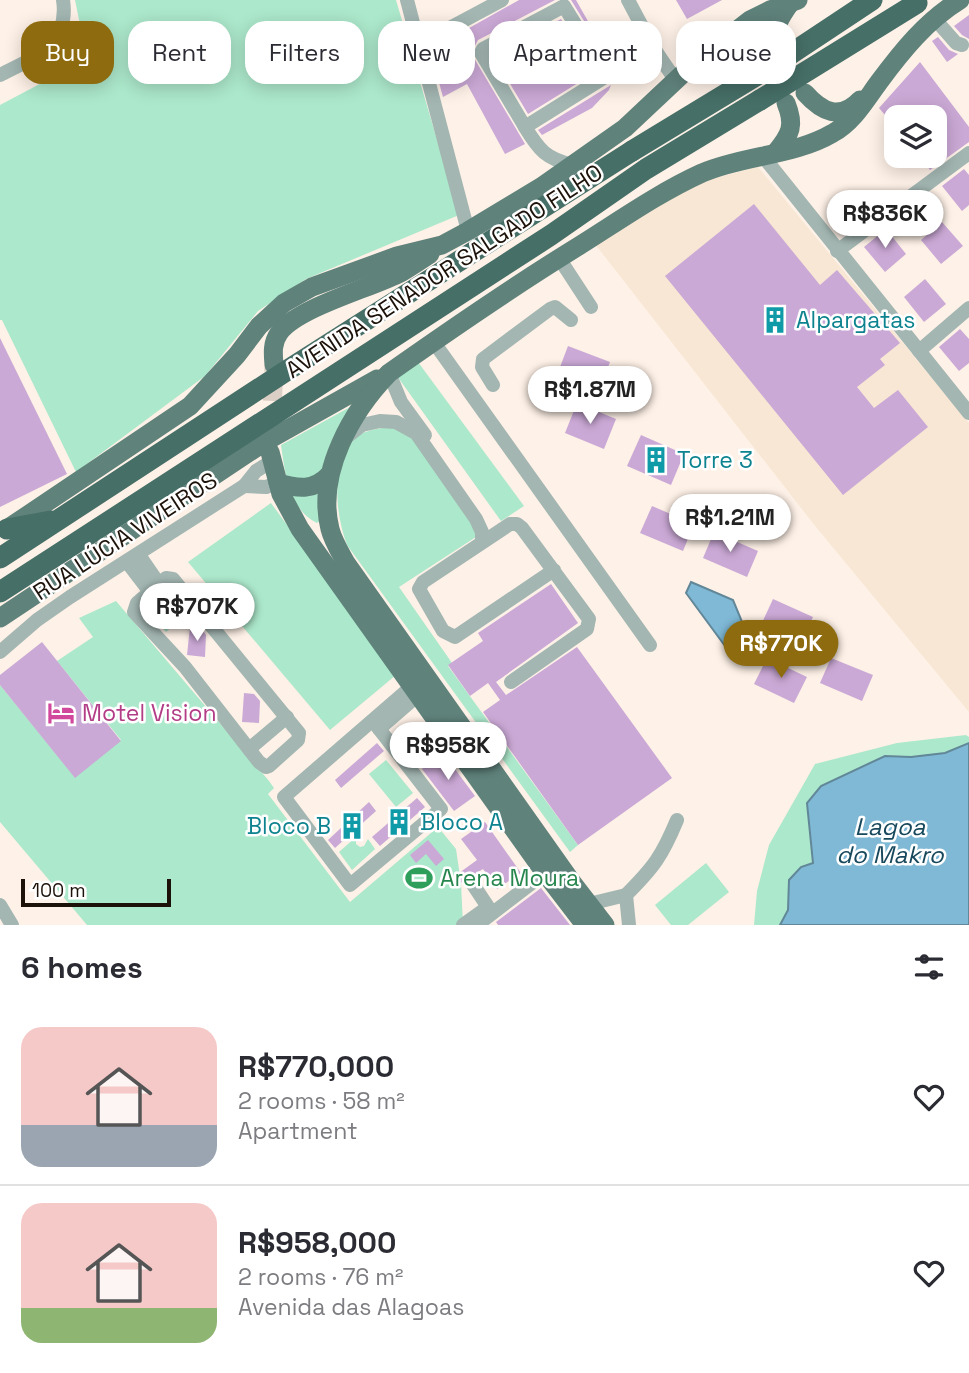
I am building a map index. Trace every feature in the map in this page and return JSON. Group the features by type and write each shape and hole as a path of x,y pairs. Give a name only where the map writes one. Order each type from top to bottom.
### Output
{"highway":[{"name":"AVENIDA SENADOR SALGADO FILHO","path":"0,558 283,373 632,151 777,63 872,0"},
{"name":"AVENIDA SENADOR SALGADO FILHO","path":"0,592 551,235 646,169 919,1"},
{"path":"4,531 60,520"}],"main road":[{"path":"0,618 263,443 389,373 516,285 663,192 704,172 806,145 836,132 852,119 906,47 934,18 960,0"},
{"path":"779,21 795,1"},
{"name":"AVENIDA SENADOR SALGADO FILHO","path":"749,21 795,1"},
{"name":"AVENIDA SENADOR SALGADO FILHO","path":"442,245 573,165 625,128 676,81"},
{"path":"805,93 817,106 839,112 854,106 880,81"},
{"path":"769,153 789,137 791,114 786,103"},
{"path":"274,365 273,347 277,335 286,325 320,306 401,272 442,245"},
{"path":"4,531 190,406 230,363 259,326 284,303 312,287 397,256 442,245"},
{"path":"389,373 363,402 330,474 328,516 332,536 346,563 424,671 565,886 585,925"},
{"path":"271,457 291,516 379,643 545,873 589,904 605,925"},
{"path":"278,483 307,487 320,484 330,474"},
{"path":"291,516 312,529 320,527 328,516"},
{"path":"379,643 390,640 397,643 424,671"}],"street":[{"path":"0,75 45,50 59,34 64,22 63,0"},
{"path":"407,0 412,21"},
{"path":"463,21 502,0"},
{"path":"628,0 639,21"},
{"path":"535,21 564,5 574,21"},
{"path":"934,18 956,43 962,45"},
{"path":"489,46 481,54 489,68"},
{"path":"662,60 676,81"},
{"path":"429,84 468,230"},
{"path":"499,84 524,127 544,154 558,162 573,165"},
{"path":"524,127 594,84"},
{"path":"769,153 837,251 969,412"},
{"path":"837,251 969,153"},
{"path":"559,258 591,307"},
{"path":"493,385 482,367 483,359 550,309 555,307 571,320"},
{"path":"919,351 969,308"},
{"path":"433,341 650,645"},
{"path":"389,373 401,402 495,533"},
{"path":"344,439 362,425 380,421 396,422 416,433 476,519 482,532 482,542"},
{"name":"RUA LÚCIA VIVEIROS","path":"0,652 47,613 244,486 271,457"},
{"name":"RUA LÚCIA VIVEIROS","path":"244,486 265,487 278,483"},
{"path":"511,682 589,626 589,619 554,570 517,524 510,524 495,533 424,582 419,589 425,603 447,634 455,637 554,570"},
{"path":"133,558 155,588"},
{"path":"166,579 173,579 297,730 299,738 269,766 259,762 185,667 134,612 134,606 155,588 166,579"},
{"path":"376,725 441,809 350,885 284,797 376,725 414,691"},
{"path":"249,749 287,717"},
{"path":"589,904 626,895 658,860 668,844 677,820"},
{"path":"467,922 545,873"},
{"path":"472,883 490,910"},
{"path":"626,895 629,925"},
{"path":"0,905 12,925"}],"shaded area":[{"path":"758,167 969,423 969,712 816,527 595,244 691,184"}],"green space":[{"path":"75,0 396,0 402,21 378,21 378,84 421,84 459,215 306,279 258,311 205,376 76,472 0,320 0,105 40,84 114,84 114,21 79,21"},
{"path":"418,362 524,506 501,521 397,376"},
{"path":"352,406 322,519 317,523 300,509 294,500 281,445"},
{"path":"389,427 408,431 479,535 399,587 452,663 448,666 578,845 570,852 347,545 340,521 337,494 344,455 358,436 367,431"},
{"path":"271,503 396,675 330,730 188,562"},
{"path":"176,589 193,608 166,632 149,612"},
{"path":"116,601 269,781 274,788 268,794 350,902 438,827 456,849 463,925 87,925 0,822 0,685 75,777 121,740 57,661 93,637 79,618"},
{"name":"Lagoa do Makro","path":"966,735 969,737 969,925 754,925 757,891 769,845 815,764 897,743"},
{"path":"386,760 413,793 396,807 369,774"},
{"path":"356,837 356,844 360,847 364,846 368,839 375,849 352,870 339,852"},
{"path":"706,863 729,892 688,925 671,925 655,905"}],"water":[{"path":"691,582 733,600 750,641 732,646 728,650 686,593"},
{"name":"Lagoa do Makro","path":"969,743 969,925 780,925 788,910 789,880 801,867 813,863 807,803 821,786 885,756 911,757 945,753"}],"building":[{"path":"519,0 555,0 515,21 489,21 489,34 478,40 475,46 475,25"},
{"path":"571,0 576,0 588,21 584,21"},
{"path":"676,0 722,0 687,19"},
{"path":"969,15 969,39 954,26"},
{"path":"938,37 949,50 958,54 947,62 932,41"},
{"path":"475,60 525,144 505,154 467,84 475,84"},
{"path":"920,62 969,127 969,142 947,158 947,105 884,105 884,114 879,108"},
{"path":"439,84 467,84 443,97"},
{"path":"510,84 576,84 528,114"},
{"path":"611,85 592,108 542,135 538,130"},
{"path":"964,169 969,175 969,205 962,211 942,186"},
{"name":"Alpargatas","path":"754,204 820,285 837,270 900,343 880,359 885,365 857,387 874,408 898,390 928,427 843,495 665,276"},
{"path":"942,222 963,246 941,264 921,240"},
{"path":"886,229 906,254 885,272 864,247"},
{"path":"925,279 946,304 924,322 904,297"},
{"path":"960,329 969,339 969,363 959,371 939,347"},
{"path":"0,338 67,474 0,507"},
{"path":"568,346 610,362 599,390 557,375"},
{"path":"577,403 616,419 604,449 565,433"},
{"name":"Torre 3","path":"641,435 684,454 671,485 627,466"},
{"path":"652,506 694,524 683,551 640,533"},
{"path":"714,532 758,551 747,577 703,558"},
{"path":"551,584 578,623 496,682 506,695 577,647 672,778 578,845 483,712 500,700 488,683 470,696 448,665 483,641 478,633"},
{"path":"773,599 813,617 801,643 761,625"},
{"path":"190,627 201,628 206,635 205,657 187,655"},
{"name":"Motel Vision","path":"42,642 121,741 75,778 0,685 0,675"},
{"path":"767,658 807,677 794,703 754,684"},
{"path":"831,658 873,675 862,701 820,683"},
{"path":"244,693 254,694 260,701 259,723 242,722"},
{"path":"377,743 384,751 341,788 335,780"},
{"path":"443,753 475,796 454,811 422,769"},
{"name":"Bloco A","path":"417,798 425,807 380,846 372,837"},
{"name":"Bloco B","path":"369,802 376,811 335,848 328,840"},
{"path":"485,822 521,873 497,889 483,869 467,875 461,883 459,873 477,860 461,839"},
{"path":"428,840 444,859 436,866 426,854 416,863 410,855"},
{"path":"541,888 570,925 498,925 496,922"}],"tunnel":[{"path":"271,430 274,366"}],"place":[{"name":"Alpargatas","path":"775,320"},
{"name":"Torre 3","path":"656,460"},
{"name":"Motel Vision","path":"61,713"},
{"name":"Bloco A","path":"399,822"},
{"name":"Bloco B","path":"352,826"},
{"name":"Arena Moura","path":"419,878"}]}
